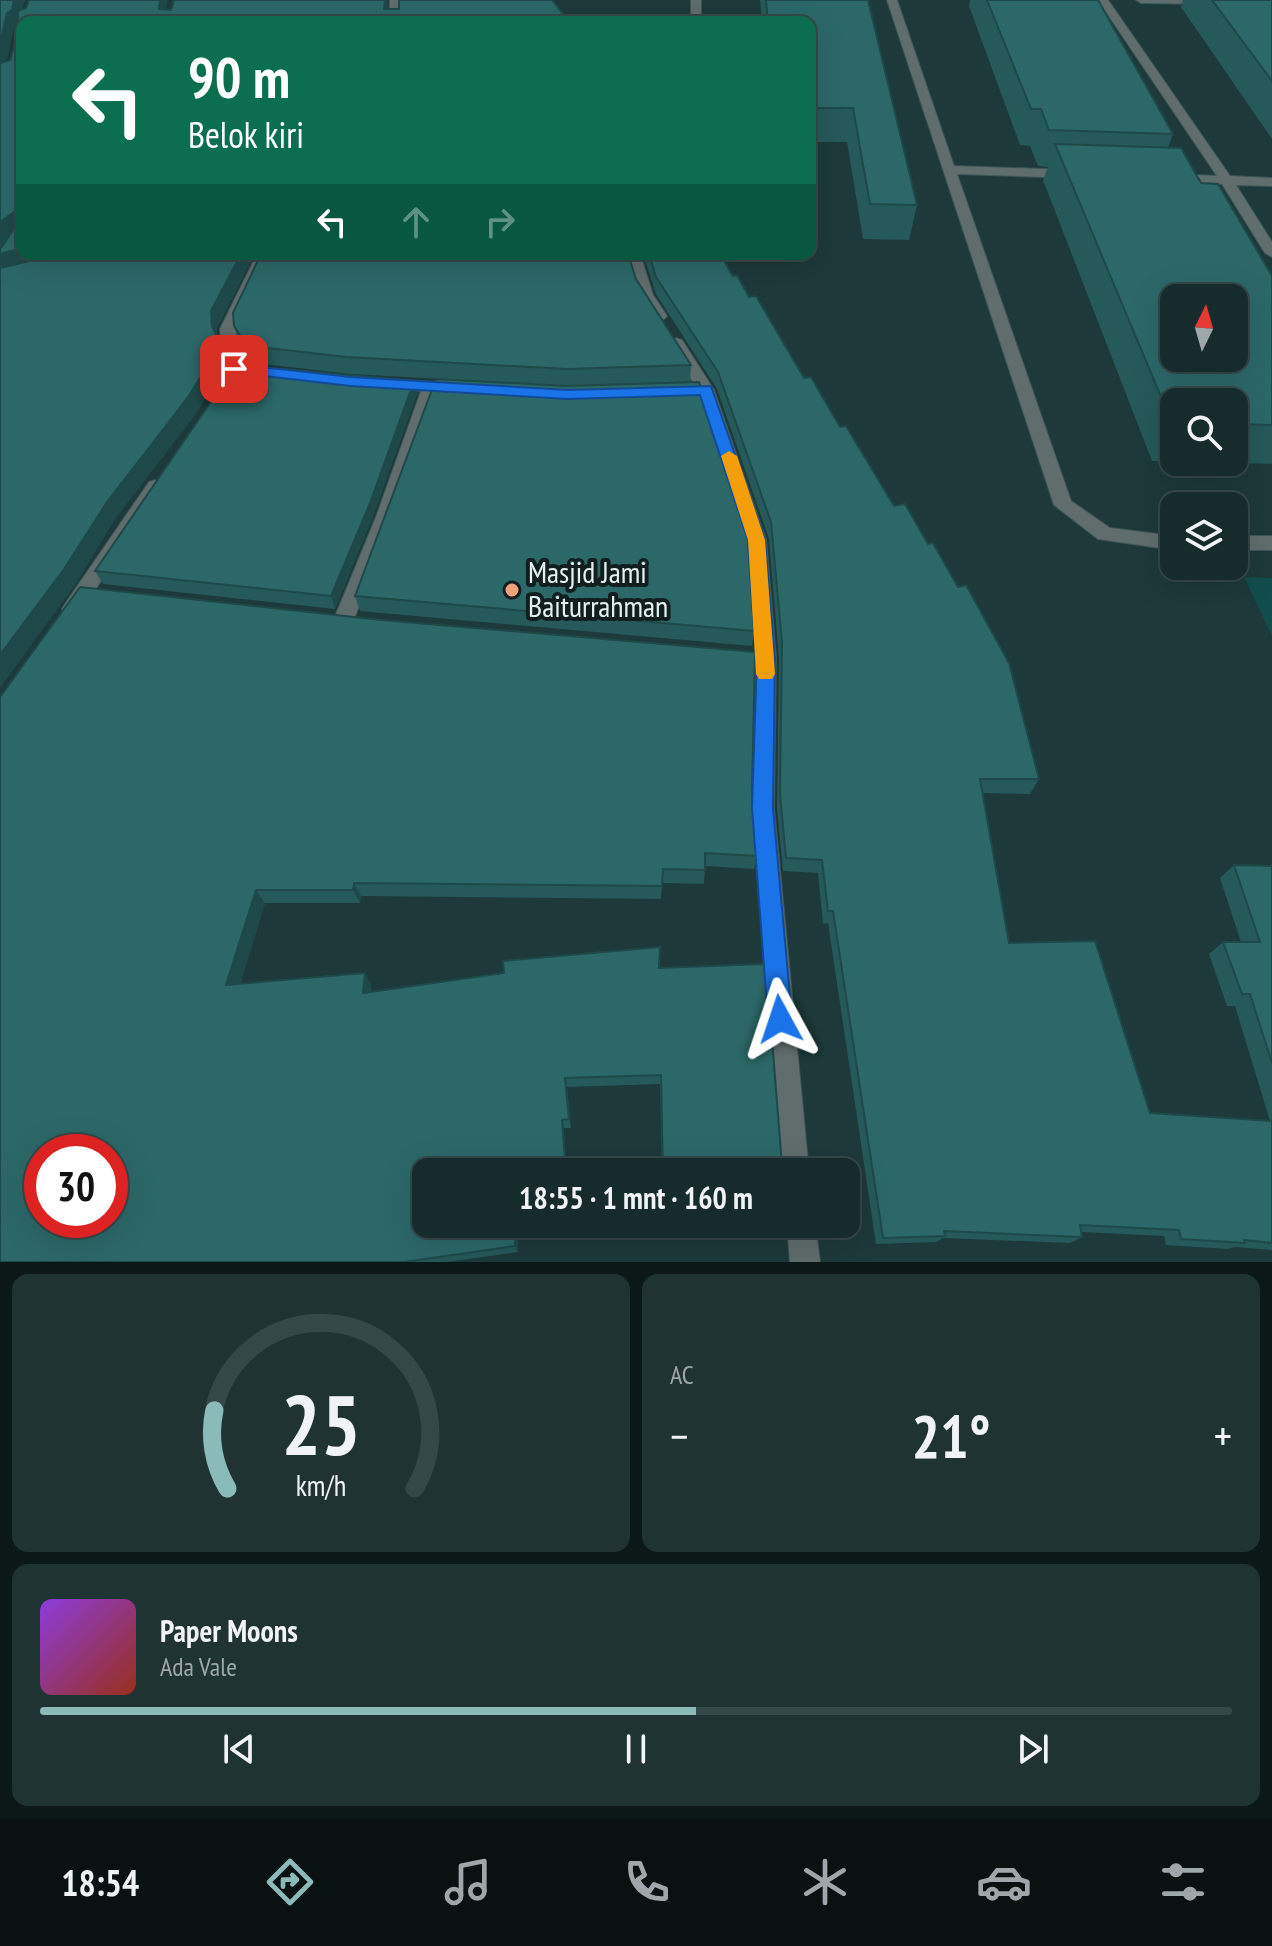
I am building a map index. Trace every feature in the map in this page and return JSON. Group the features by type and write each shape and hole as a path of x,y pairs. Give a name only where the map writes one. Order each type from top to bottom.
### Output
{"street":[{"path":"892,0 1063,505 1105,534 1160,541"},
{"path":"1103,0 1272,253"},
{"path":"1141,0 1228,1"},
{"path":"949,170 1087,175"},
{"path":"1165,178 1272,182"},
{"path":"212,406 241,369 229,344 228,329 261,260"},
{"path":"635,260 646,295 698,390 757,540 763,808 794,1158"},
{"path":"367,383 476,390"},
{"path":"372,623 337,618 385,517 431,387"},
{"path":"59,628 92,593 126,525 169,469"},
{"path":"1248,543 1272,543"},
{"path":"802,1238 805,1262"}],"shaded area":[{"path":"1248,577 1272,578 1272,636 1245,580"}],"building":[{"path":"0,0 14,0 12,10 7,13 0,44"},
{"path":"29,0 160,0 159,9 171,10 174,0 385,0 384,9 399,9 399,0 552,0 564,16 18,16 18,11 26,8"},
{"path":"766,0 868,0 917,205 870,204 853,108 816,108 816,16 767,16"},
{"path":"987,0 1098,0 1173,134 1049,130 1041,109 1031,109"},
{"path":"1212,0 1272,0 1272,81"},
{"path":"16,40 16,250 0,254 0,248 15,227 14,212 0,222 0,63 10,60"},
{"path":"1055,144 1181,148 1201,183 1218,184 1272,276 1272,425 1248,424 1248,388 1160,388 1160,394"},
{"path":"34,260 238,260 211,311 212,327 218,338 217,351 188,397 107,502 64,569 0,655 0,268"},
{"path":"258,260 630,260 636,279 691,365 567,369 347,357 240,345 241,337 234,326 233,313"},
{"path":"651,260 724,260 733,276 737,275 749,297 756,296 804,378 811,377 840,427 846,426 894,506 905,504 928,544 933,543 958,587 966,585 1009,663 1039,779 980,779 1009,943 1095,941 1150,1113 1272,1121 1272,1243 1181,1239 1179,1230 1080,1225 1082,1237 944,1231 945,1236 883,1238 833,911 828,911 822,860 786,858 780,794 782,642 771,522 718,372 656,277"},
{"path":"236,365 414,381 370,503 331,596 95,571"},
{"path":"436,379 567,386 699,382 747,525 754,631 355,596"},
{"path":"80,587 381,620 755,652 752,794 757,856 705,853 705,870 663,869 662,886 354,883 353,890 256,890 226,985 365,973 363,993 504,973 503,961 660,947 659,968 766,964 781,1158 663,1158 661,1075 565,1078 569,1119 562,1120 565,1158 412,1158 412,1238 515,1238 515,1246 404,1262 0,1262 0,697"},
{"path":"1234,865 1272,866 1272,1063 1250,994 1242,994 1223,942 1260,942"}],"slow traffic":[{"path":"729,456 757,540 765,674"}],"place":[{"name":"Masjid Jami Baiturrahman","path":"512,590"}],"route":[{"path":"234,369 351,382 568,394 706,390 757,540 766,658 763,808 780,1019"}]}
